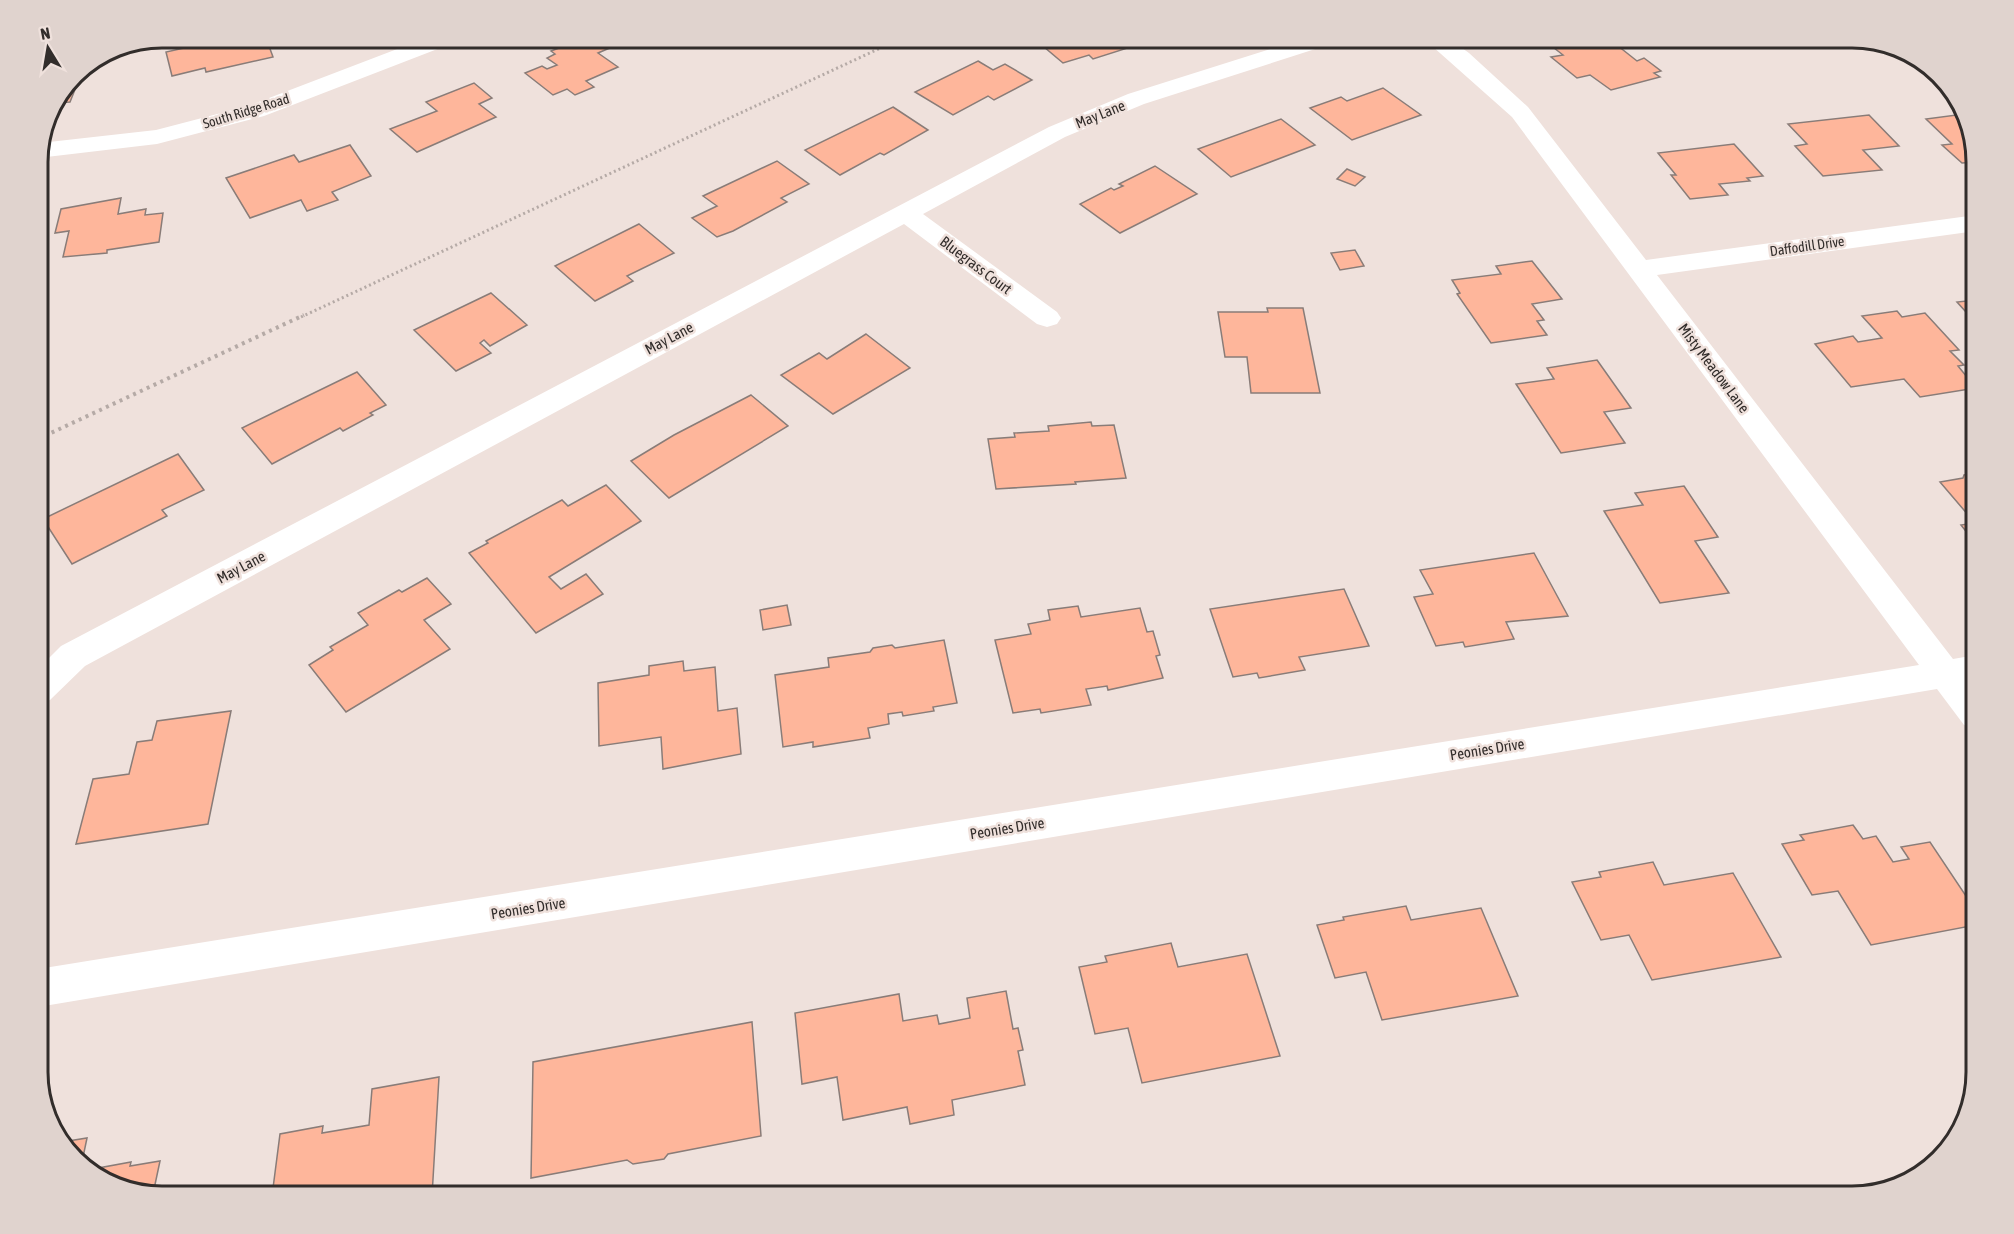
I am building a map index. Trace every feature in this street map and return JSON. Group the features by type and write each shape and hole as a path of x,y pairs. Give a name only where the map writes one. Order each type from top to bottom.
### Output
{"street":[{"name":"South Ridge Road","path":"49,150 157,137 256,111 419,48"},
{"name":"May Lane","path":"48,680 73,656 1057,132 1136,99 1295,48"},
{"name":"Misty Meadow Lane","path":"1448,48 1520,112 1639,269 1961,671 1966,686"},
{"name":"Bluegrass Court","path":"906,213 1047,318"},
{"name":"Daffodill Drive","path":"1639,269 1966,224"},
{"name":"Peonies Drive","path":"48,986 1961,671"}],"path":[{"path":"48,434 880,48"}],"building":[{"path":"184,48 270,48 273,57 206,72 205,68 172,76 166,52"},
{"path":"559,48 610,48 598,53 618,67 586,81 594,87 575,95 567,89 553,95 525,73 542,66 547,69 557,65 547,58 555,54 551,51"},
{"path":"1045,48 1128,48 1093,59 1089,55 1063,63"},
{"path":"1554,48 1621,48 1637,61 1644,58 1661,71 1654,73 1660,77 1611,90 1590,75 1577,78 1551,57 1563,55"},
{"path":"978,61 993,70 1005,64 1032,80 994,100 988,96 953,115 915,92"},
{"path":"474,83 492,98 479,104 496,117 417,152 390,129 437,111 426,102"},
{"path":"76,87 70,102 65,102 67,99"},
{"path":"1383,88 1421,115 1352,140 1310,108 1341,97 1347,101"},
{"path":"893,107 928,130 884,155 880,153 840,175 805,150"},
{"path":"1869,115 1899,146 1863,150 1882,170 1823,176 1795,146 1807,144 1788,124"},
{"path":"1956,115 1964,140 1966,163 1962,163 1942,145 1952,144 1926,119"},
{"path":"1281,119 1315,145 1231,177 1198,149"},
{"path":"1734,144 1763,176 1747,178 1750,181 1719,184 1728,195 1690,199 1671,175 1676,175 1658,153"},
{"path":"350,145 371,176 332,192 338,200 307,211 301,200 250,218 226,178 294,155 299,162"},
{"path":"777,161 809,184 781,198 787,202 717,237 692,218 717,206 703,196"},
{"path":"1155,166 1197,194 1120,233 1080,204 1111,188 1114,190 1123,186 1119,184"},
{"path":"1347,169 1365,177 1355,186 1337,179"},
{"path":"121,198 118,214 146,209 145,215 163,213 159,242 107,250 107,253 63,257 69,231 55,233 61,209"},
{"path":"639,224 674,253 627,276 633,281 595,301 555,266"},
{"path":"1355,250 1364,266 1340,270 1331,253"},
{"path":"1532,261 1562,299 1532,304 1544,320 1537,321 1547,335 1491,343 1457,294 1460,293 1452,280 1501,274 1496,266"},
{"path":"491,293 527,325 490,346 484,340 480,343 491,353 456,371 414,330"},
{"path":"1966,301 1966,312 1957,302"},
{"path":"1267,308 1303,308 1320,393 1251,393 1247,357 1225,357 1218,312 1268,312"},
{"path":"1897,311 1902,317 1925,313 1959,350 1950,351 1964,365 1958,366 1966,376 1966,390 1920,397 1904,379 1851,387 1815,344 1853,336 1858,342 1882,338 1862,316"},
{"path":"866,334 910,368 833,414 781,375 819,353 827,359"},
{"path":"1597,360 1631,408 1604,412 1625,443 1561,453 1516,384 1554,379 1547,368"},
{"path":"357,372 386,405 370,413 373,415 343,431 340,428 272,464 242,428"},
{"path":"751,395 788,426 669,498 631,461 674,435"},
{"path":"1091,422 1092,426 1114,425 1126,478 996,489 988,439 1015,437 1014,433 1049,431 1048,426"},
{"path":"178,454 204,490 162,510 167,516 72,564 48,527 48,517"},
{"path":"1966,475 1966,512 1940,482 1963,478"},
{"path":"606,485 641,521 549,577 561,589 586,574 603,594 536,633 469,553 488,543 486,541 562,500 568,506"},
{"path":"1684,486 1718,537 1695,541 1729,593 1660,603 1604,511 1643,505 1635,493"},
{"path":"1534,553 1568,616 1506,622 1514,639 1465,647 1463,642 1436,646 1414,597 1433,594 1420,570"},
{"path":"427,578 451,604 424,620 450,649 346,712 309,665 333,650 330,647 368,625 358,613 399,590 402,592"},
{"path":"1344,589 1369,646 1299,657 1305,670 1259,678 1257,673 1233,677 1210,609"},
{"path":"787,605 791,625 763,630 760,610"},
{"path":"1078,606 1081,617 1140,608 1147,632 1153,631 1160,655 1156,656 1163,678 1108,690 1107,686 1086,689 1091,705 1041,713 1040,709 1013,713 995,640 1031,634 1028,624 1050,620 1048,610"},
{"path":"944,640 957,703 933,707 934,711 903,716 902,712 888,714 889,724 868,728 870,738 813,747 813,742 783,747 775,675 829,667 828,658 870,652 873,648 892,645 895,648"},
{"path":"683,661 684,671 715,667 718,711 737,708 741,754 663,769 661,737 599,746 598,683 649,675 649,666"},
{"path":"231,711 208,824 76,844 93,779 129,774 137,742 152,740 157,721"},
{"path":"1853,825 1863,839 1876,836 1893,862 1909,859 1901,847 1930,842 1966,896 1966,927 1871,945 1838,891 1812,895 1782,844 1804,840 1800,835"},
{"path":"1653,862 1664,885 1733,873 1781,957 1652,980 1629,935 1601,940 1572,882 1601,877 1599,872"},
{"path":"1406,906 1411,920 1481,908 1518,996 1382,1020 1366,972 1335,978 1317,925 1344,920 1343,917"},
{"path":"1171,943 1178,967 1247,954 1280,1056 1142,1083 1128,1028 1095,1034 1079,967 1107,962 1105,956"},
{"path":"1006,991 1013,1029 1018,1028 1023,1050 1018,1051 1025,1085 952,1100 954,1115 910,1124 907,1107 843,1120 837,1077 802,1084 795,1013 899,994 903,1021 937,1015 939,1024 970,1018 967,998"},
{"path":"752,1022 761,1136 668,1154 664,1159 633,1164 627,1160 531,1178 533,1062"},
{"path":"439,1077 433,1186 273,1186 280,1134 323,1126 322,1133 369,1125 372,1089"},
{"path":"87,1138 83,1155 81,1153 72,1140"},
{"path":"160,1161 155,1186 132,1182 100,1168 131,1162 130,1166"}]}
